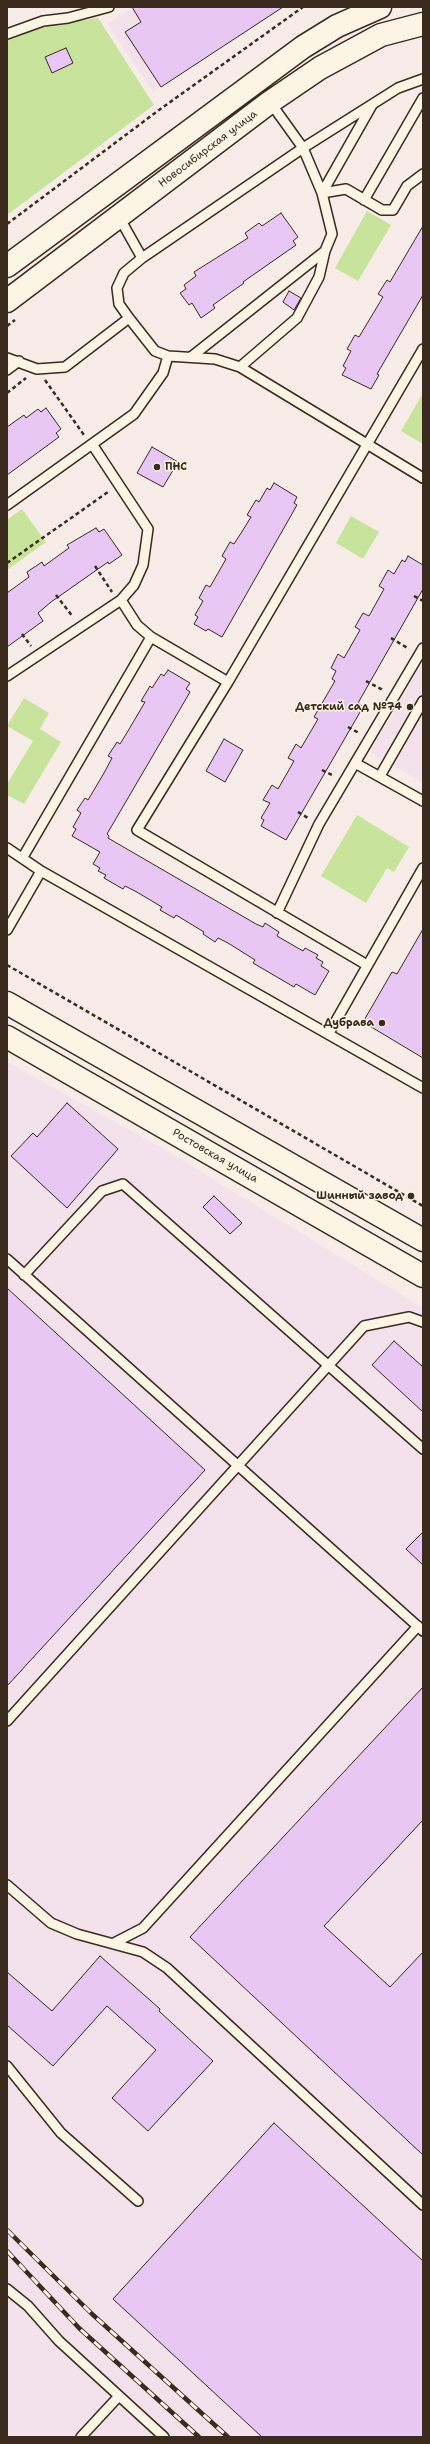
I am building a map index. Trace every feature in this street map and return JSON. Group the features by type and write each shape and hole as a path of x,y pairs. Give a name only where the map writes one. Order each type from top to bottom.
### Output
{"main road":[{"path":"7,266 303,47 337,26 380,7"},
{"name":"Новосибирская улица","path":"13,309 118,216 270,102 320,68 381,35 423,24"},
{"path":"7,1003 423,1240"},
{"name":"Ростовская улица","path":"7,1037 423,1276"}],"lane":[{"path":"7,34 44,21 68,18 109,7"},
{"path":"423,78 398,88 303,148 142,258 124,273 117,288 119,304 155,351 168,356 215,359 240,368 423,478"},
{"path":"364,200 423,98"},
{"path":"240,368 297,318 319,277 325,250 332,234 322,193 303,148 270,102"},
{"path":"322,193 373,104"},
{"path":"322,193 346,189 382,210 393,210 407,186 423,174"},
{"path":"118,216 142,258"},
{"path":"191,357 325,250"},
{"path":"7,358 38,369 66,367 129,318"},
{"path":"367,965 137,830 228,682 366,444 420,360 423,349"},
{"path":"7,505 134,414 163,374 168,356"},
{"path":"7,370 19,361"},
{"path":"7,676 120,600 134,585 143,565 148,529 91,444"},
{"path":"120,600 137,625 151,638 228,682"},
{"path":"23,857 151,638"},
{"path":"277,913 319,824 421,651"},
{"path":"380,776 423,701"},
{"path":"355,762 423,801"},
{"path":"7,848 23,857 41,871 329,1033 423,1088"},
{"path":"329,1033 423,868"},
{"path":"7,930 41,871"},
{"path":"24,1275 102,1192 123,1184 423,1449"},
{"path":"7,1259 420,1628 143,1928 114,1943"},
{"path":"7,1721 364,1326 410,1317 423,1322"},
{"path":"7,1885 51,1923 77,1934 143,1952 167,1968 423,2205"},
{"path":"7,2066 61,2133 138,2202"},
{"path":"7,2289 28,2306 59,2341 164,2437"},
{"path":"81,2437 120,2396"}],"path":[{"path":"7,224 159,110 303,7"},
{"path":"7,326 13,309"},
{"path":"7,393 38,369 91,444"},
{"path":"7,563 119,484"},
{"path":"95,566 120,600"},
{"path":"56,595 80,626"},
{"path":"414,596 423,601"},
{"path":"390,638 421,651"},
{"path":"366,681 394,697"},
{"path":"7,965 423,1206"}],"shaded area":[{"path":"135,7 284,7 153,92 107,23"},
{"name":"Детский сад №74","path":"423,662 423,783 370,752"},
{"path":"7,1062 167,1151 423,1308 423,2437 7,2437"}],"green space":[{"path":"98,18 154,105 7,215 7,41 44,26"},
{"path":"367,211 391,225 358,281 335,268"},
{"path":"423,393 423,444 401,431"},
{"path":"22,509 46,542 7,570 7,520"},
{"path":"351,516 379,532 363,559 336,543"},
{"path":"24,698 49,713 40,729 61,742 24,804 7,795 7,784 33,741 7,726"},
{"path":"357,815 409,847 394,872 387,868 366,903 321,876"}],"building":[{"path":"132,7 283,7 161,87 125,32 141,22"},
{"path":"66,48 73,63 52,73 45,57"},
{"path":"281,213 298,237 293,241 296,245 213,305 215,308 201,318 192,303 189,305 180,293 186,289 184,285 196,276 194,272 248,238 245,233 259,223 262,226"},
{"path":"423,226 423,295 377,374 379,375 371,389 342,375 346,368 343,366 351,351 347,349 355,335 359,337 383,297 378,294 387,280 390,282"},
{"path":"289,291 301,298 294,310 283,302"},
{"path":"46,408 61,429 56,433 59,437 7,475 7,427 24,415 26,418 38,409 41,412"},
{"name":"ПНС","path":"152,447 178,462 163,487 137,473"},
{"path":"274,483 297,497 294,503 297,505 222,637 208,629 206,631 194,624 198,617 195,615 203,601 199,598 206,585 210,587 226,559 222,556 230,542 234,544 251,517 247,515 256,500 259,502 267,488 270,490"},
{"path":"96,528 99,532 104,529 122,555 109,564 108,562 51,602 38,613 43,621 7,647 7,593 29,577 27,572 42,562 44,566 69,548 67,545"},
{"path":"408,556 423,565 423,589 358,703 363,707 286,840 261,826 264,820 261,818 270,803 263,800 272,785 278,789 294,761 288,758 296,744 301,748 318,719 314,717 335,681 332,679 336,671 331,668 338,654 344,658 360,630 355,627 363,613 369,616 384,589 379,586 388,570 394,574 402,560 405,562"},
{"path":"168,670 190,683 186,689 190,692 107,834 109,836 108,838 256,924 263,927 265,923 279,932 277,936 303,951 305,948 318,955 316,958 323,962 321,966 329,971 315,995 296,984 294,987 253,963 255,960 228,943 218,938 215,942 203,934 204,932 176,915 174,918 160,910 162,907 135,891 125,886 123,889 104,878 106,875 98,871 100,868 93,864 100,852 72,836 76,829 73,827 81,813 77,810 85,798 88,800 104,773 112,758 108,756 117,742 120,744 128,731 145,702 141,701 150,686 152,688 161,674 164,676"},
{"path":"224,739 243,750 225,782 206,771"},
{"path":"423,929 423,1058 363,1022 392,972 397,974"},
{"path":"67,1103 118,1149 67,1208 11,1156 33,1133 37,1137"},
{"path":"214,1196 242,1223 230,1234 203,1207"},
{"path":"7,1288 205,1470 7,1686"},
{"path":"394,1341 423,1367 423,1412 372,1365"},
{"path":"423,1532 423,1565 406,1549"},
{"path":"423,1687 423,1820 324,1926 390,1987 423,1952 423,2155 190,1937"},
{"path":"100,1956 160,2009 159,2011 213,2061 148,2131 112,2098 156,2050 107,2006 53,2066 7,2025 7,1972 52,2011"},
{"path":"274,2123 423,2261 423,2437 262,2437 113,2299"}],"railway":[{"path":"7,2230 92,2314 228,2437"},
{"path":"7,2251 79,2328 199,2437"}],"place":[{"name":"ПНС","path":"157,467"},
{"name":"Детский сад №74","path":"410,707"},
{"name":"Дубрава","path":"382,1023"},
{"name":"Шинный завод","path":"411,1196"}]}
